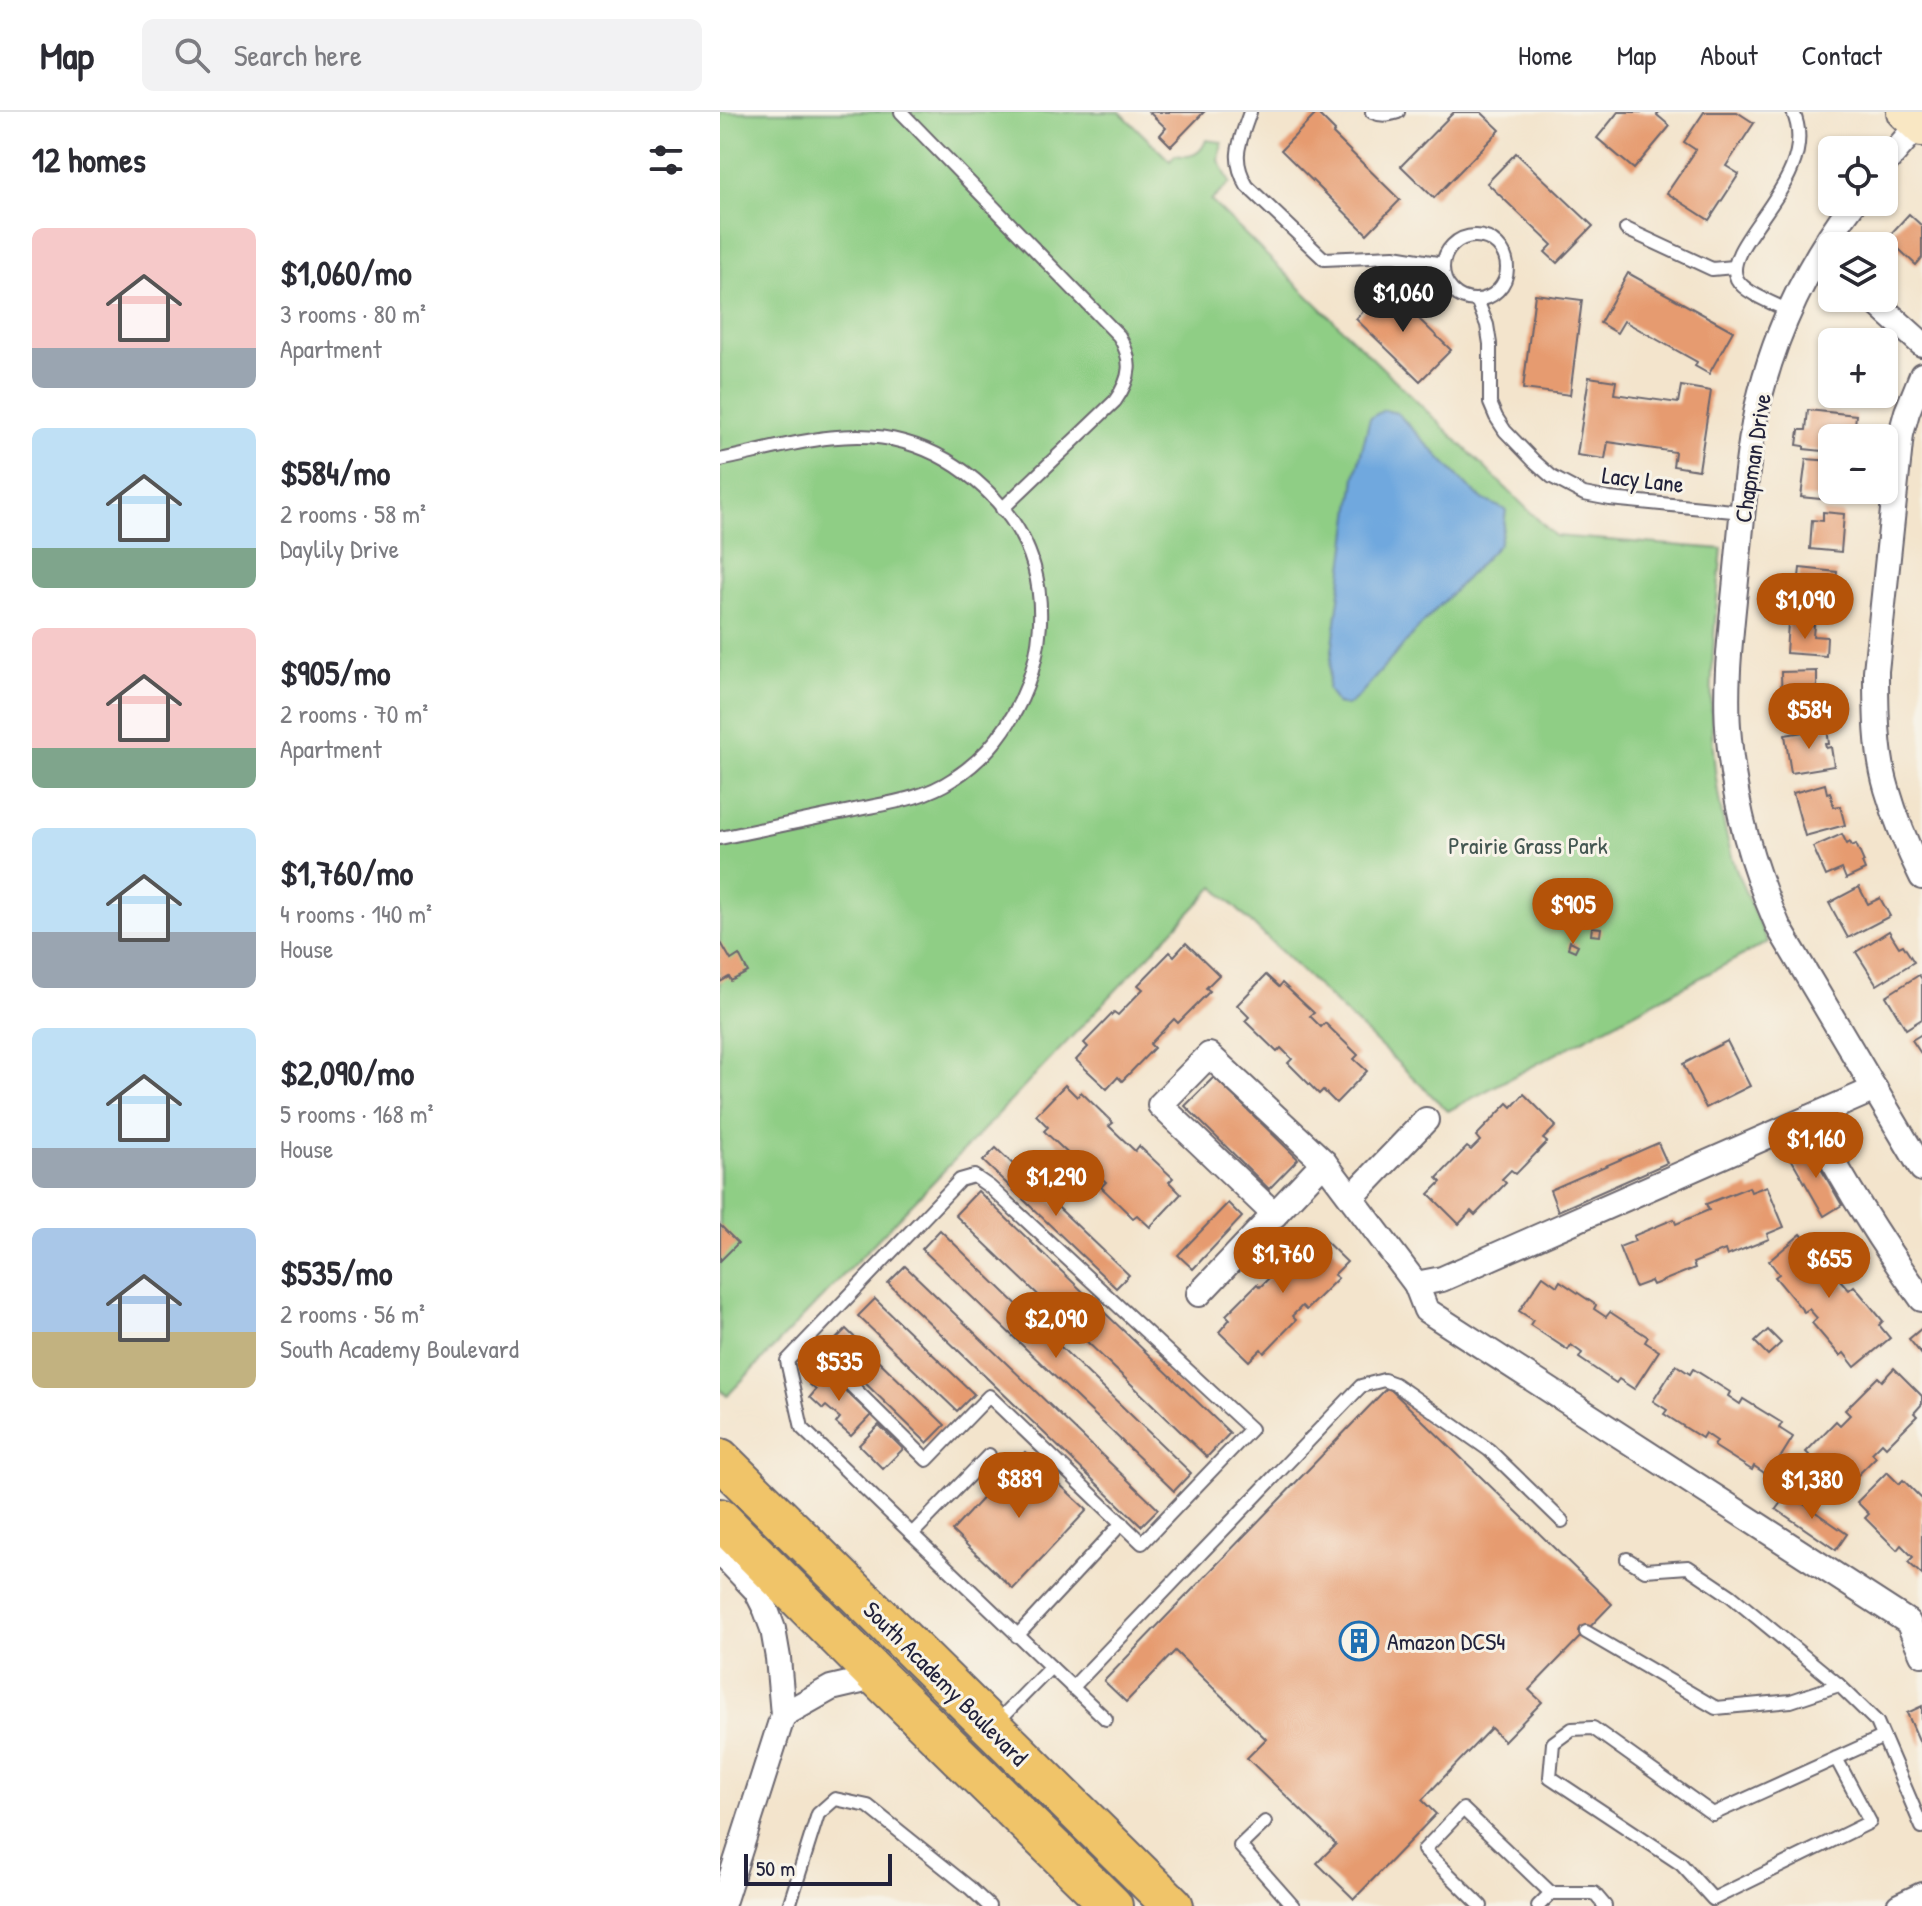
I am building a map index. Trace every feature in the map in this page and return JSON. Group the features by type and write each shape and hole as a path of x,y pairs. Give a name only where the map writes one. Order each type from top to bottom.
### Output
{"highway":[{"name":"South Academy Boulevard","path":"720,1459 1173,1906"},
{"name":"South Academy Boulevard","path":"720,1519 1102,1901"}],"street":[{"path":"1898,145 1915,122"},
{"name":"Chapman Drive","path":"1818,270 1789,311 1768,368 1758,407 1743,512 1729,660 1729,738 1742,825 1757,877 1778,926 1922,1169"},
{"path":"1887,312 1922,344"},
{"path":"1922,375 1907,412 1899,450 1876,671 1876,703 1886,787 1922,877"},
{"path":"1275,1215 1160,1105 1209,1055 1324,1162 1416,1284 1426,1310 1908,1622 1922,1654"},
{"path":"1416,1284 1442,1279 1875,1089"},
{"path":"1809,1118 1883,1246 1922,1299"},
{"path":"1352,1197 1426,1120"},
{"path":"1199,1294 1324,1162"},
{"path":"720,1552 756,1590 766,1610 778,1658 783,1715 722,1906"},
{"path":"783,1715 831,1688 878,1677"},
{"path":"1899,1906 1922,1895"}],"lane":[{"path":"901,112 1119,336 1130,358 1123,390 1115,401 1002,509"},
{"path":"1250,112 1238,147 1240,174 1247,186 1324,259 1394,256 1443,264"},
{"path":"1372,112 1380,115 1398,112"},
{"path":"1789,311 1744,287 1734,267 1739,253 1777,197 1794,165 1799,133 1793,112"},
{"path":"1626,229 1712,269 1734,267"},
{"path":"1482,237 1502,251 1507,267 1503,284 1492,295 1477,300 1462,298 1450,289 1443,264 1456,243 1482,237"},
{"name":"Lacy Lane","path":"1477,300 1487,325 1490,344 1490,403 1496,417 1524,451 1552,477 1584,494 1610,499 1743,512"},
{"path":"720,460 848,435 875,436 928,449 985,489 1013,523 1033,566 1040,610 1038,642 1023,696 1001,735 972,766 957,777 925,795 720,838"},
{"path":"806,1341 927,1460 989,1396 1142,1543 1251,1429 990,1187 974,1176 960,1180 806,1341 787,1361 802,1428 1106,1719"},
{"path":"1072,1688 1361,1386 1384,1380 1395,1384 1489,1450 1562,1521"},
{"path":"912,1534 989,1455"},
{"path":"1017,1636 1122,1523"},
{"path":"1627,1559 1645,1570 1688,1567 1731,1596 1839,1685 1877,1722 1922,1827"},
{"path":"1586,1632 1716,1708 1791,1701 1839,1685"},
{"path":"992,1728 1051,1667"},
{"path":"1836,1758 1870,1822 1713,1899 1681,1864 1550,1777 1553,1743 1572,1729 1593,1728 1713,1814 1836,1758 1883,1737"},
{"path":"789,1906 818,1814 835,1799 868,1806 989,1906"},
{"path":"1481,1906 1424,1850 1463,1809 1551,1893 1594,1893 1605,1906"},
{"path":"1265,1822 1240,1846 1293,1906"},
{"path":"1541,1905 1551,1893"}],"green space":[{"name":"Prairie Grass Park","path":"720,112 1120,112 1170,161 1175,155 1190,156 1198,152 1206,140 1222,142 1219,160 1230,183 1211,201 1555,536 1722,549 1712,668 1717,784 1734,863 1768,942 1448,1111 1214,887 727,1396 720,1389"}],"water":[{"path":"1384,410 1397,413 1468,487 1484,500 1506,510 1499,544 1347,706 1337,704 1328,689 1330,667 1355,477 1370,418"}],"building":[{"path":"1149,112 1204,112 1171,146 1160,135 1166,128"},
{"path":"1454,112 1481,112 1500,130 1434,198 1401,166"},
{"path":"1618,112 1659,112 1657,115 1670,126 1634,169 1597,138"},
{"path":"1704,112 1737,112 1754,123 1726,166 1739,174 1709,220 1667,193 1696,150 1684,142"},
{"path":"1317,113 1335,131 1333,134 1400,200 1367,234 1281,150"},
{"path":"1516,153 1593,226 1557,263 1545,252 1552,245 1487,183"},
{"path":"1909,214 1922,226 1922,258 1916,265 1898,248 1898,232 1892,232"},
{"path":"1628,273 1733,331 1709,374 1695,366 1697,362 1624,321 1617,333 1600,323"},
{"path":"1386,287 1451,350 1420,381 1356,319"},
{"path":"1535,294 1582,300 1570,395 1523,389"},
{"path":"1589,377 1616,381 1614,394 1678,403 1681,386 1711,391 1699,470 1673,466 1675,452 1608,442 1605,459 1577,455"},
{"path":"1808,410 1856,415 1855,424 1818,424 1818,450 1797,445 1799,430 1806,430"},
{"path":"1806,459 1818,460 1818,499 1801,497"},
{"path":"1823,512 1844,514 1841,552 1810,549 1812,520 1823,521"},
{"path":"1800,568 1837,572 1833,607 1812,606 1814,589 1798,587"},
{"path":"1788,623 1814,625 1813,636 1827,637 1826,656 1786,653"},
{"path":"1817,671 1817,689 1829,689 1829,710 1782,710 1781,672"},
{"path":"1827,728 1829,744 1825,744 1826,748 1831,747 1834,766 1791,773 1785,735"},
{"path":"1825,784 1834,807 1840,806 1845,825 1805,836 1793,793"},
{"path":"1842,834 1847,844 1856,844 1865,870 1846,879 1842,869 1826,876 1813,847"},
{"path":"1859,887 1868,904 1880,898 1890,916 1848,938 1829,903"},
{"path":"1573,899 1580,909 1576,921 1562,921 1555,911 1560,902"},
{"path":"1592,927 1601,928 1600,936 1591,935"},
{"path":"1889,931 1914,962 1877,985 1856,952"},
{"path":"720,941 731,960 739,955 748,972 731,981 729,977 720,982"},
{"path":"1570,941 1578,945 1575,951 1568,948"},
{"path":"1186,943 1219,975 1206,988 1210,991 1178,1023 1174,1019 1150,1044 1154,1048 1122,1081 1118,1077 1107,1089 1076,1060 1088,1047 1084,1043 1114,1012 1118,1015 1143,989 1138,985 1170,952 1174,956"},
{"path":"1266,975 1279,987 1282,983 1314,1013 1310,1016 1321,1027 1325,1023 1358,1055 1354,1059 1367,1071 1336,1103 1323,1090 1319,1094 1288,1063 1292,1059 1281,1048 1277,1052 1245,1021 1249,1017 1237,1005"},
{"path":"1919,975 1922,979 1922,1019 1906,1029 1886,996"},
{"path":"1922,1034 1922,1055 1912,1040"},
{"path":"1727,1041 1750,1086 1706,1108 1683,1064"},
{"path":"1214,1077 1298,1159 1269,1189 1185,1106"},
{"path":"1065,1085 1077,1097 1081,1092 1113,1123 1109,1126 1135,1151 1139,1146 1173,1178 1169,1182 1181,1194 1150,1227 1137,1215 1133,1218 1101,1187 1106,1182 1080,1158 1077,1162 1044,1131 1048,1127 1036,1115"},
{"path":"1524,1094 1556,1126 1543,1139 1547,1142 1516,1174 1511,1170 1502,1179 1506,1183 1475,1215 1471,1211 1459,1224 1429,1194 1441,1182 1437,1178 1467,1147 1471,1150 1480,1141 1476,1136 1508,1103 1512,1107"},
{"path":"1658,1143 1667,1163 1558,1211 1550,1190"},
{"path":"1807,1145 1842,1205 1824,1216 1789,1155"},
{"path":"996,1148 1129,1275 1116,1288 983,1161"},
{"path":"1767,1186 1784,1227 1767,1234 1769,1239 1727,1256 1725,1250 1693,1263 1695,1268 1653,1285 1651,1281 1635,1287 1619,1247 1635,1241 1633,1236 1674,1219 1676,1224 1709,1210 1706,1204 1749,1187 1751,1192"},
{"path":"978,1191 1230,1433 1207,1457 955,1215"},
{"path":"1228,1203 1242,1217 1193,1269 1178,1255"},
{"path":"720,1225 738,1243 720,1261"},
{"path":"940,1230 1191,1473 1174,1491 922,1249"},
{"path":"1314,1230 1347,1262 1334,1275 1338,1278 1306,1310 1302,1306 1292,1316 1296,1320 1264,1353 1261,1349 1249,1361 1219,1332 1230,1319 1226,1315 1257,1284 1260,1287 1271,1276 1266,1272 1298,1239 1302,1243"},
{"path":"1801,1234 1812,1247 1816,1243 1844,1276 1840,1280 1849,1290 1854,1286 1883,1321 1879,1325 1890,1338 1855,1367 1844,1353 1840,1356 1812,1323 1817,1318 1809,1309 1804,1312 1775,1277 1779,1274 1769,1261"},
{"path":"905,1266 1158,1509 1141,1526 888,1283"},
{"path":"1543,1276 1557,1286 1560,1281 1596,1305 1594,1309 1606,1317 1610,1312 1648,1337 1645,1342 1659,1351 1634,1389 1619,1379 1616,1383 1579,1358 1582,1353 1571,1345 1568,1350 1530,1325 1533,1320 1519,1311"},
{"path":"875,1299 974,1394 957,1411 858,1316"},
{"path":"1922,1328 1922,1355 1909,1339"},
{"path":"846,1329 945,1425 927,1443 828,1347"},
{"path":"1768,1330 1781,1343 1768,1355 1755,1342"},
{"path":"1676,1365 1690,1374 1693,1369 1730,1392 1728,1396 1740,1404 1743,1399 1782,1423 1779,1428 1793,1437 1769,1476 1754,1466 1752,1470 1714,1446 1717,1441 1705,1433 1702,1438 1664,1414 1667,1410 1653,1401"},
{"path":"1894,1368 1922,1396 1922,1404 1914,1413 1917,1416 1886,1447 1882,1443 1872,1453 1876,1457 1844,1489 1840,1486 1828,1497 1798,1468 1810,1456 1806,1452 1836,1421 1840,1425 1850,1415 1845,1410 1878,1377 1882,1381"},
{"path":"822,1369 871,1415 851,1436 836,1423 840,1418 810,1397 816,1390 809,1384"},
{"name":"Amazon DCS4","path":"1388,1387 1612,1604 1529,1690 1542,1702 1504,1741 1491,1728 1422,1800 1436,1814 1354,1899 1317,1863 1336,1844 1247,1758 1266,1739 1175,1651 1126,1702 1104,1681"},
{"path":"879,1425 903,1449 883,1469 859,1445"},
{"path":"1025,1452 1087,1510 1013,1589 952,1531"},
{"path":"1887,1472 1899,1484 1903,1480 1922,1499 1922,1575 1908,1562 1913,1557 1901,1545 1897,1550 1865,1518 1869,1514 1857,1502"},
{"path":"1788,1493 1847,1534 1836,1550 1776,1509"},
{"path":"1922,1706 1922,1747 1907,1713"}],"place":[{"name":"Amazon DCS4","path":"1359,1641"}]}
